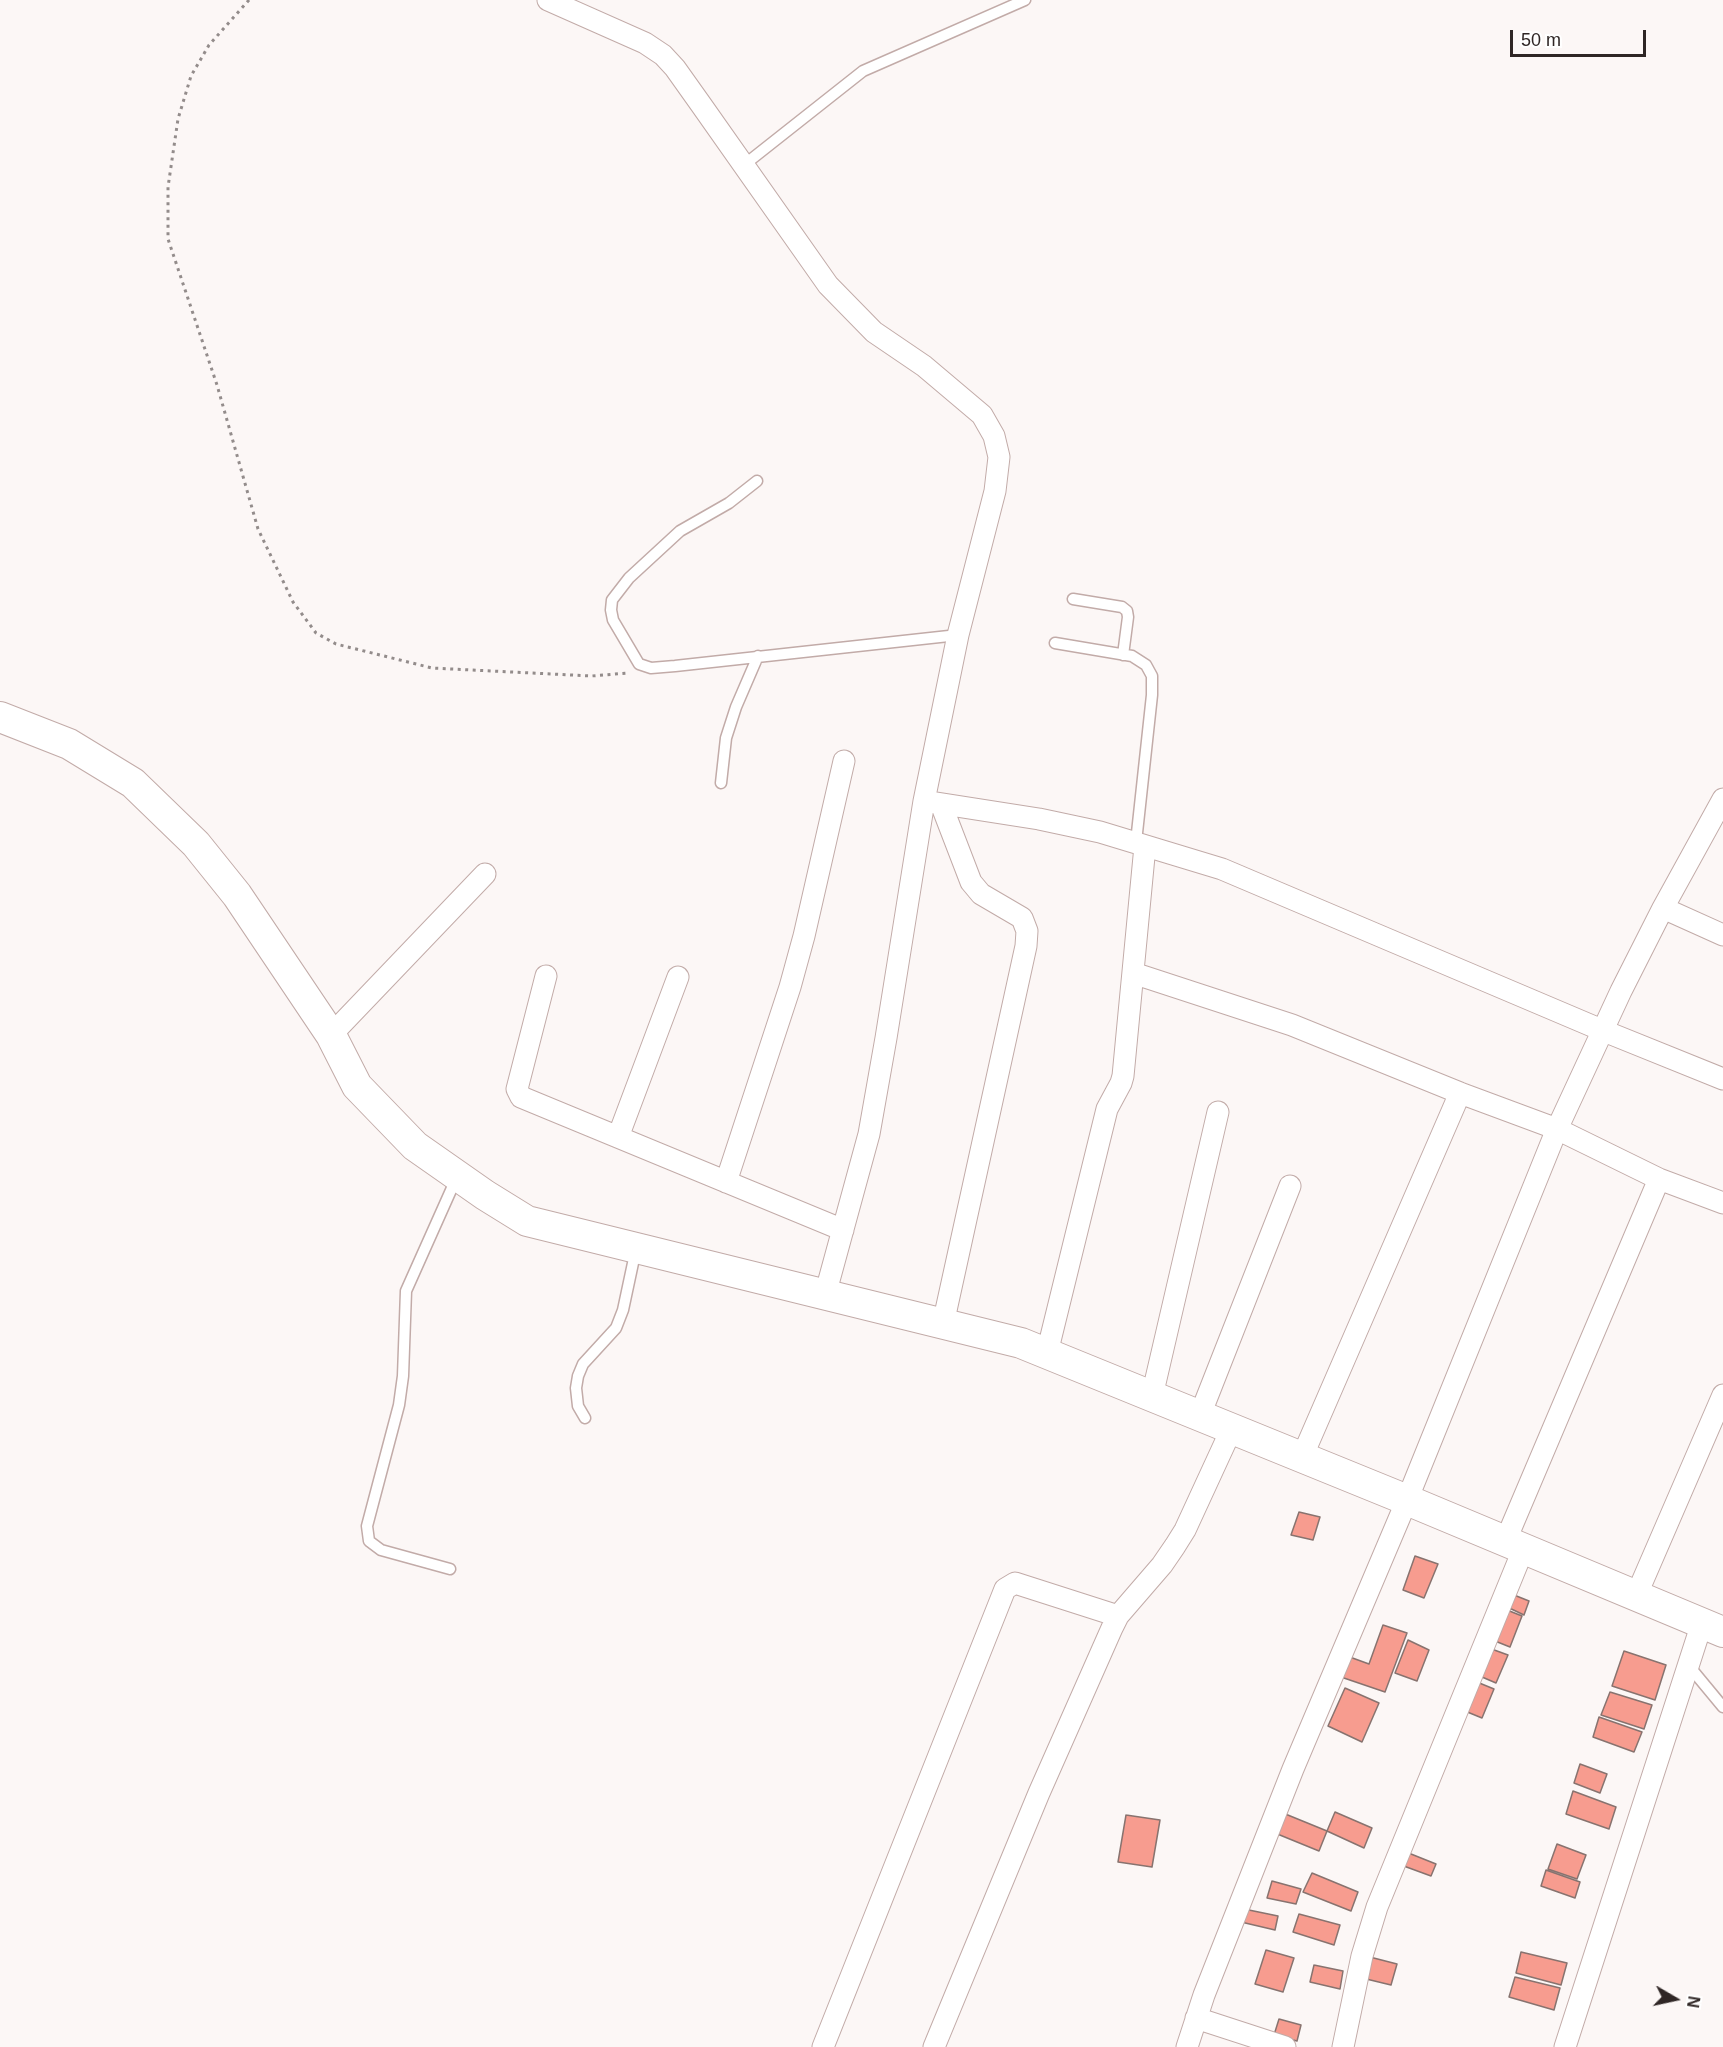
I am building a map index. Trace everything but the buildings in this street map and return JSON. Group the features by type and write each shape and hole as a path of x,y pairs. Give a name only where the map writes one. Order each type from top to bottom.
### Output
{"main road":[{"path":"0,717 69,744 133,783 196,844 237,895 331,1035 357,1086 415,1146 527,1221 1022,1343 1713,1628"}],"street":[{"path":"548,0 645,43 663,55 675,68 828,285 874,332 924,366 982,415 994,436 999,457 995,491 958,635 933,802 869,1134 825,1294"},
{"path":"726,1182 790,987 844,761"},
{"path":"1187,2047 1196,2018 1293,1769 1407,1500 1557,1129 1663,908 1723,799"},
{"path":"933,802 1039,819 1100,832 1222,869 1723,1079"},
{"path":"933,802 971,882 981,894 1022,918 1027,931 944,1324"},
{"path":"1047,1353 1107,1109 1123,1076 1133,973 1140,844"},
{"path":"331,1035 485,874"},
{"path":"1663,908 1723,935"},
{"path":"1133,973 1292,1025 1460,1093 1557,1129 1659,1179 1723,1203"},
{"path":"546,976 517,1089 521,1097 843,1230"},
{"path":"618,1137 678,977"},
{"path":"1302,1457 1460,1093"},
{"path":"1152,1396 1218,1112"},
{"path":"1343,2047 1362,1956 1377,1907 1514,1546 1659,1179"},
{"path":"1200,1415 1290,1186"},
{"path":"1636,1596 1723,1395"},
{"path":"934,2047 1039,1793 1118,1616 1162,1565 1185,1530 1232,1428"},
{"path":"823,2047 1005,1589 1015,1583 1118,1616"},
{"path":"1564,2047 1688,1666 1713,1628"},
{"path":"1196,2018 1273,2045"}],"lane":[{"path":"744,165 863,71 1025,0"},
{"path":"757,482 729,503 680,531 628,578 612,600 613,620 639,664 651,668 958,635"},
{"path":"1073,598 1122,607 1127,611 1123,655"},
{"path":"1055,643 1132,656 1146,665 1152,676 1140,844"},
{"path":"721,783 726,738 736,707 758,656"},
{"path":"450,1569 381,1550 369,1541 367,1526 399,1405 403,1376 406,1291 457,1176"},
{"path":"585,1418 578,1406 576,1388 578,1376 583,1364 616,1328 623,1310 636,1249"},
{"path":"1688,1666 1723,1707"}],"path":[{"path":"249,0 209,45 191,76 178,119 168,187 168,239 217,385 258,530 293,602 316,633 336,644 432,668 591,676 622,674 644,667"}]}
